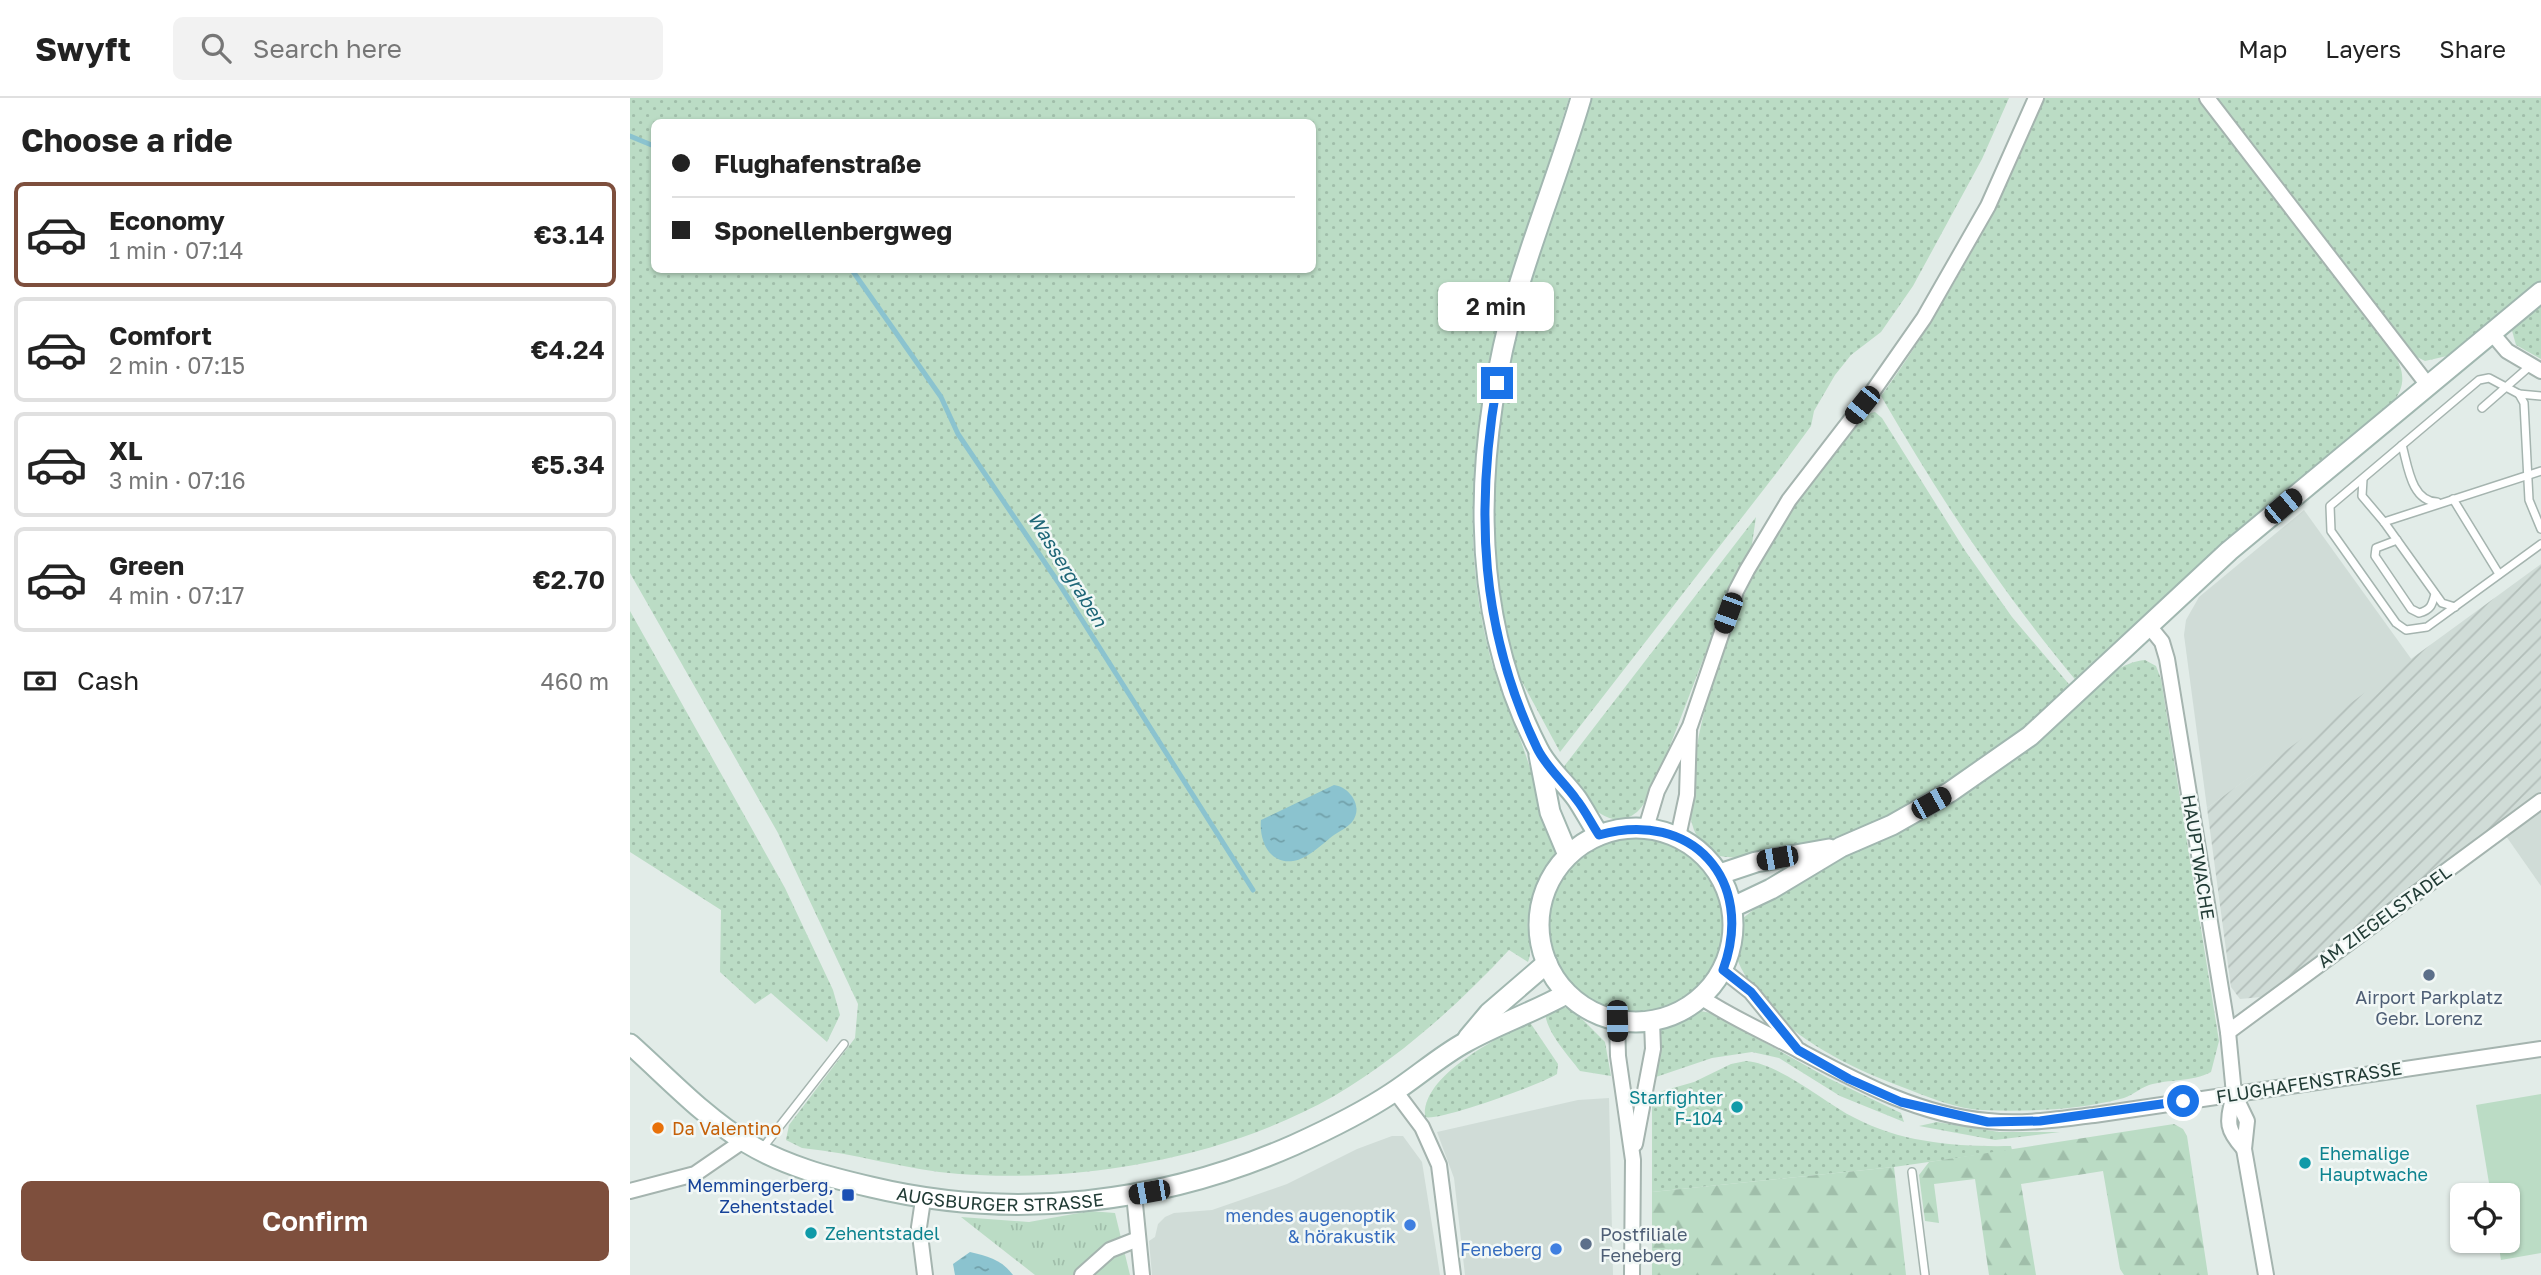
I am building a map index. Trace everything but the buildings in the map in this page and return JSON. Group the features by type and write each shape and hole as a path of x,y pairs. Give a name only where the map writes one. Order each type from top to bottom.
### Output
{"street":[{"path":"1568,855 1550,812 1538,751 1512,689 1488,588 1483,506 1485,457 1502,356 1518,289 1581,98"},
{"path":"1646,828 1657,791 1690,726 1736,591 1757,551 1789,500 1873,391 1924,318 1988,206 2036,98"},
{"path":"2207,98 2427,384"},
{"path":"1732,907 1771,889 1841,847 1892,825 1984,771 2040,727 2229,551 2541,292"},
{"path":"2491,332 2507,351 2535,369"},
{"name":"HAUPTWACHE","path":"2149,625 2162,642 2167,659 2228,1032 2234,1094 2248,1121 2244,1149 2266,1275"},
{"path":"1678,837 1687,795 1690,726"},
{"path":"1538,751 1576,798 1599,835"},
{"name":"AM ZIEGELSTADEL","path":"2228,1032 2541,801"},
{"path":"1622,828 1646,828 1678,837 1697,848 1720,874 1732,907 1734,932 1723,970 1702,998 1672,1016 1652,1021 1617,1021 1586,1008 1566,993 1547,963 1539,932 1539,913 1555,870 1568,855 1599,835 1622,828"},
{"path":"1720,874 1756,862 1841,847"},
{"name":"AUGSBURGER STRASSE","path":"1465,1042 1489,1013 1547,963"},
{"name":"FLUGHAFENSTRASSE","path":"1723,970 1751,992 1798,1050"},
{"name":"AUGSBURGER STRASSE","path":"630,1044 743,1141 760,1151 835,1179 923,1200 1023,1206 1134,1194 1198,1180 1293,1145 1395,1091 1465,1042 1539,1009 1566,993"},
{"name":"FLUGHAFENSTRASSE","path":"1702,998 1734,1019 1798,1050 1849,1079 1901,1102 1988,1122 2080,1117 2541,1049"},
{"path":"1617,1021 1618,1056 1633,1160 1632,1275"},
{"path":"1633,1160 1653,1049 1652,1021"},
{"path":"1395,1091 1422,1127 1439,1165 1453,1275"},
{"path":"630,1191 695,1174 743,1141"},
{"path":"1134,1194 1142,1275"},
{"path":"923,1200 919,1227 925,1275"},
{"path":"1082,1275 1110,1250 1138,1239"}],"lane":[{"path":"2482,408 2535,369"},
{"path":"2541,396 2519,394 2489,378 2479,380 2330,506 2331,531 2396,623 2406,630 2418,631 2456,607 2541,544"},
{"path":"2519,394 2524,403 2529,500 2541,529"},
{"path":"2402,445 2418,494 2426,501 2443,502"},
{"path":"2384,522 2541,471"},
{"path":"2363,478 2362,496 2384,522 2435,594 2447,607 2456,607"},
{"path":"2453,499 2499,574"},
{"path":"2397,540 2376,548 2375,556 2411,608 2419,613 2427,611 2432,606 2435,594"},
{"path":"760,1151 844,1044"},
{"path":"1912,1172 1926,1275"}],"shaded area":[{"path":"2304,510 2412,660 2207,808 2184,635 2186,620 2199,597"},
{"path":"2541,564 2541,791 2261,997 2240,999 2231,987 2207,808"},
{"path":"2541,811 2541,886 2506,836"},
{"path":"1609,1098 1613,1275 1465,1275 1454,1178 1437,1132 1578,1100"},
{"path":"1392,1136 1403,1136 1422,1162 1440,1275 1152,1275 1149,1241 1155,1237 1158,1224 1165,1217 1174,1213 1212,1210 1287,1184 1357,1149"}],"green space":[{"path":"630,98 1569,98 1525,236 1489,372 1478,441 1473,511 1476,583 1490,656 1529,765 1556,852 1541,875 1531,901 1528,962 1509,950 1448,1011 1382,1065 1334,1096 1292,1118 1247,1136 1152,1162 1103,1170 1006,1176 939,1172 802,1148 786,1140 789,1125 855,1038 858,1004 778,833 630,573"},
{"path":"1591,98 2009,98 1982,159 1913,286 1881,332 1851,355 1835,375 1814,411 1811,426 1560,752 1514,667 1493,560 1493,498 1496,447 1504,394 1526,291"},
{"path":"2045,98 2198,98 2389,346 2402,373 2399,393 2392,403 2079,684 1998,580 1881,396 1929,325 1972,252"},
{"path":"2216,98 2541,98 2541,281 2447,356 2425,361 2415,356"},
{"path":"2541,302 2541,359 2516,345 2511,327"},
{"path":"1875,412 1882,418 1966,552 2012,617 2073,689 1973,766 1938,789 1864,827 1825,841 1783,851 1736,857 1720,856 1702,841 1694,830 1690,791 1705,710 1729,631 1764,555 1785,519 1852,428"},
{"path":"1756,517 1751,551 1729,592 1653,790 1637,812 1625,818 1614,819 1603,815 1584,799 1562,769"},
{"path":"630,611 785,888 833,990 840,1015 827,1042 771,993 755,1004 720,972 721,910 630,852"},
{"path":"2145,660 2156,666 2161,679 2219,1041 2211,1072 2149,1085 2124,1098 2086,1106 1999,1111 1973,1109 1937,1100 1859,1069 1810,1042 1767,1006 1750,984 1737,959 1742,919 1768,898 2089,693 2115,672 2136,661"},
{"path":"1635,836 1669,842 1698,861 1717,890 1723,924 1717,958 1698,987 1669,1006 1635,1012 1601,1006 1572,987 1553,958 1547,924 1553,890 1572,861 1601,842"},
{"path":"1571,1008 1605,1042 1611,1076 1580,1071 1564,1051 1549,1027 1545,1012"},
{"path":"1700,1011 1712,1013 1828,1078 1901,1113 1904,1122 1840,1096 1779,1058 1752,1052 1712,1058 1653,1078 1661,1025"},
{"path":"1529,1021 1558,1064 1557,1074 1468,1108 1425,1117 1427,1102 1435,1087 1448,1073 1481,1048"},
{"path":"1746,1061 1773,1069 1855,1118 1892,1133 1931,1142 2011,1146 2012,1150 1894,1167 1652,1192 1652,1094 1694,1082 1731,1064"},
{"path":"2541,1094 2541,1253 2501,1260 2500,1253 2520,1253 2520,1183 2489,1183 2476,1105"},
{"path":"1937,1122 1999,1132 2060,1132 1995,1140 1919,1126"},
{"path":"2174,1124 2183,1129 2187,1136 2208,1275 2124,1275 2120,1269 2103,1171 2021,1184 2036,1275 1989,1275 1975,1179 1934,1184 1939,1223 1925,1221 1919,1175 1929,1162"},
{"path":"1894,1167 1906,1275 1652,1275 1652,1192"},
{"path":"1090,1211 1115,1213 1130,1275 1035,1275 961,1217 1029,1222"}],"water":[{"path":"1334,785 1350,794 1356,804 1352,822 1299,860 1284,861 1271,854 1264,842 1261,820"},
{"path":"970,1252 994,1259 1013,1275 955,1275 953,1264"}],"waterway":[{"name":"Wassergraben","path":"630,136 651,145"},
{"name":"Wassergraben","path":"854,273 941,397 958,434 1058,582 1253,890"}],"place":[{"name":"Airport Parkplatz Gebr. Lorenz","path":"2429,975"},
{"name":"Starfighter F-104","path":"1737,1107"},
{"name":"Da Valentino","path":"658,1128"},
{"name":"Ehemalige Hauptwache","path":"2305,1163"},
{"name":"Memmingerberg, Zehentstadel","path":"848,1195"},
{"name":"mendes augenoptik & hörakustik","path":"1410,1225"},
{"name":"Zehentstadel","path":"811,1233"},
{"name":"Postfiliale Feneberg","path":"1586,1244"},
{"name":"Feneberg","path":"1556,1249"}],"route":[{"path":"1497,383 1485,457 1483,506 1488,588 1512,689 1538,751 1576,798 1599,835 1622,828 1664,831 1697,848 1712,862 1720,874 1732,907 1734,932 1723,970 1751,992 1798,1050 1849,1079 1901,1102 1988,1122 2040,1121 2183,1101"}]}
